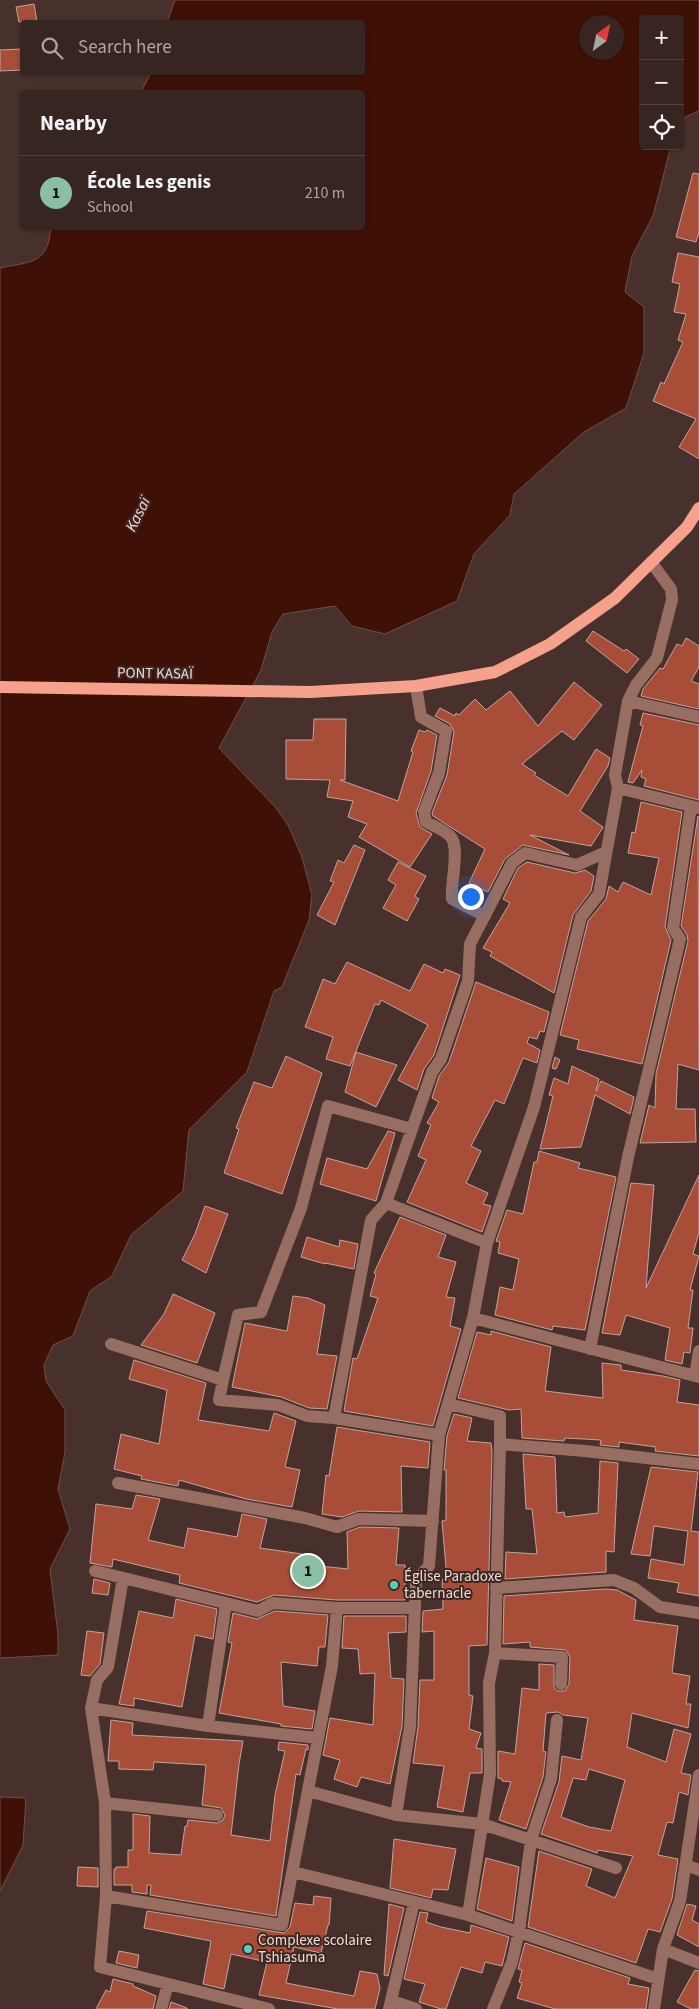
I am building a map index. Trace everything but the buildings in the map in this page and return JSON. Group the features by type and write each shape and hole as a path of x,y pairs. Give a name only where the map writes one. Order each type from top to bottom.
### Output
{"main road":[{"name":"PONT KASAÏ","path":"0,687 310,692 416,686 495,672 550,644 616,598 687,527 699,508"}],"street":[{"path":"396,1815 410,1727 416,1580 429,1566 439,1435 473,1318 487,1243 534,1107 581,917 599,894 618,788 615,775 628,701 636,685 657,658 672,600 671,588 651,562"},
{"path":"416,686 421,717 446,731 440,773 424,812 426,822 452,837 456,847 451,890 452,899 485,916"},
{"path":"628,701 699,717"},
{"path":"590,1349 628,1157 680,939 673,928 695,807 618,788"},
{"path":"334,1418 371,1220 386,1203 432,1072 441,1059 468,981 470,944 512,864 525,853 577,865 606,852"},
{"path":"412,1129 328,1106 301,1208 261,1312 238,1315 219,1400 278,1405 307,1416 334,1418 439,1435"},
{"path":"386,1203 487,1243"},
{"path":"473,1318 697,1376 699,1351"},
{"path":"111,1344 222,1380"},
{"path":"448,1404 500,1416 495,1653 489,1684 490,1774 468,1915"},
{"path":"500,1444 585,1451 699,1464"},
{"path":"118,1483 305,1518 337,1527 359,1519 433,1521"},
{"path":"95,1571 258,1611 273,1603 337,1608 415,1608"},
{"path":"123,1578 108,1667 96,1680 91,1708 105,1802 106,1896 100,1967 269,2009"},
{"path":"496,1588 614,1580 634,1588 660,1607 699,1613"},
{"path":"208,1726 226,1604"},
{"path":"106,1896 282,1925 332,1666 337,1608"},
{"path":"495,1653 562,1657 561,1684"},
{"path":"91,1708 208,1726 318,1738"},
{"path":"493,2009 512,1962 519,1931 531,1840 550,1779 557,1720"},
{"path":"654,2009 663,1949 680,1901 699,1775"},
{"path":"308,1791 396,1815 482,1824 616,1868"},
{"path":"105,1802 217,1815"},
{"path":"686,1865 699,1870"},
{"path":"292,1872 468,1915 658,1979"},
{"path":"414,1902 391,2005 416,2009"},
{"path":"663,1949 699,1963"},
{"path":"161,2009 168,1984"}],"water":[{"name":"Kasaï","path":"175,0 699,0 699,111 684,117 684,15 639,15 639,150 670,150 653,216 632,256 625,292 644,307 644,353 626,408 584,432 514,494 510,515 474,554 457,601 385,634 352,626 335,606 283,614 272,632 261,670 219,748 276,808 288,825 302,857 312,895 309,920 282,987 274,991 247,1072 189,1130 183,1191 131,1235 112,1276 90,1291 73,1336 53,1345 44,1365 46,1381 65,1410 65,1452 58,1489 70,1529 50,1569 58,1635 58,1655 0,1658 0,268 29,262 42,255 46,249 51,230 365,230 365,90 142,90 150,75 365,75 365,20 168,20"},
{"path":"0,1797 26,1798 23,1845 0,1891"}],"place":[{"name":"École Les genis","path":"308,1571"},
{"name":"Église Paradoxe tabernacle","path":"394,1585"},
{"name":"Complexe scolaire Tshiasuma","path":"248,1949"}]}
